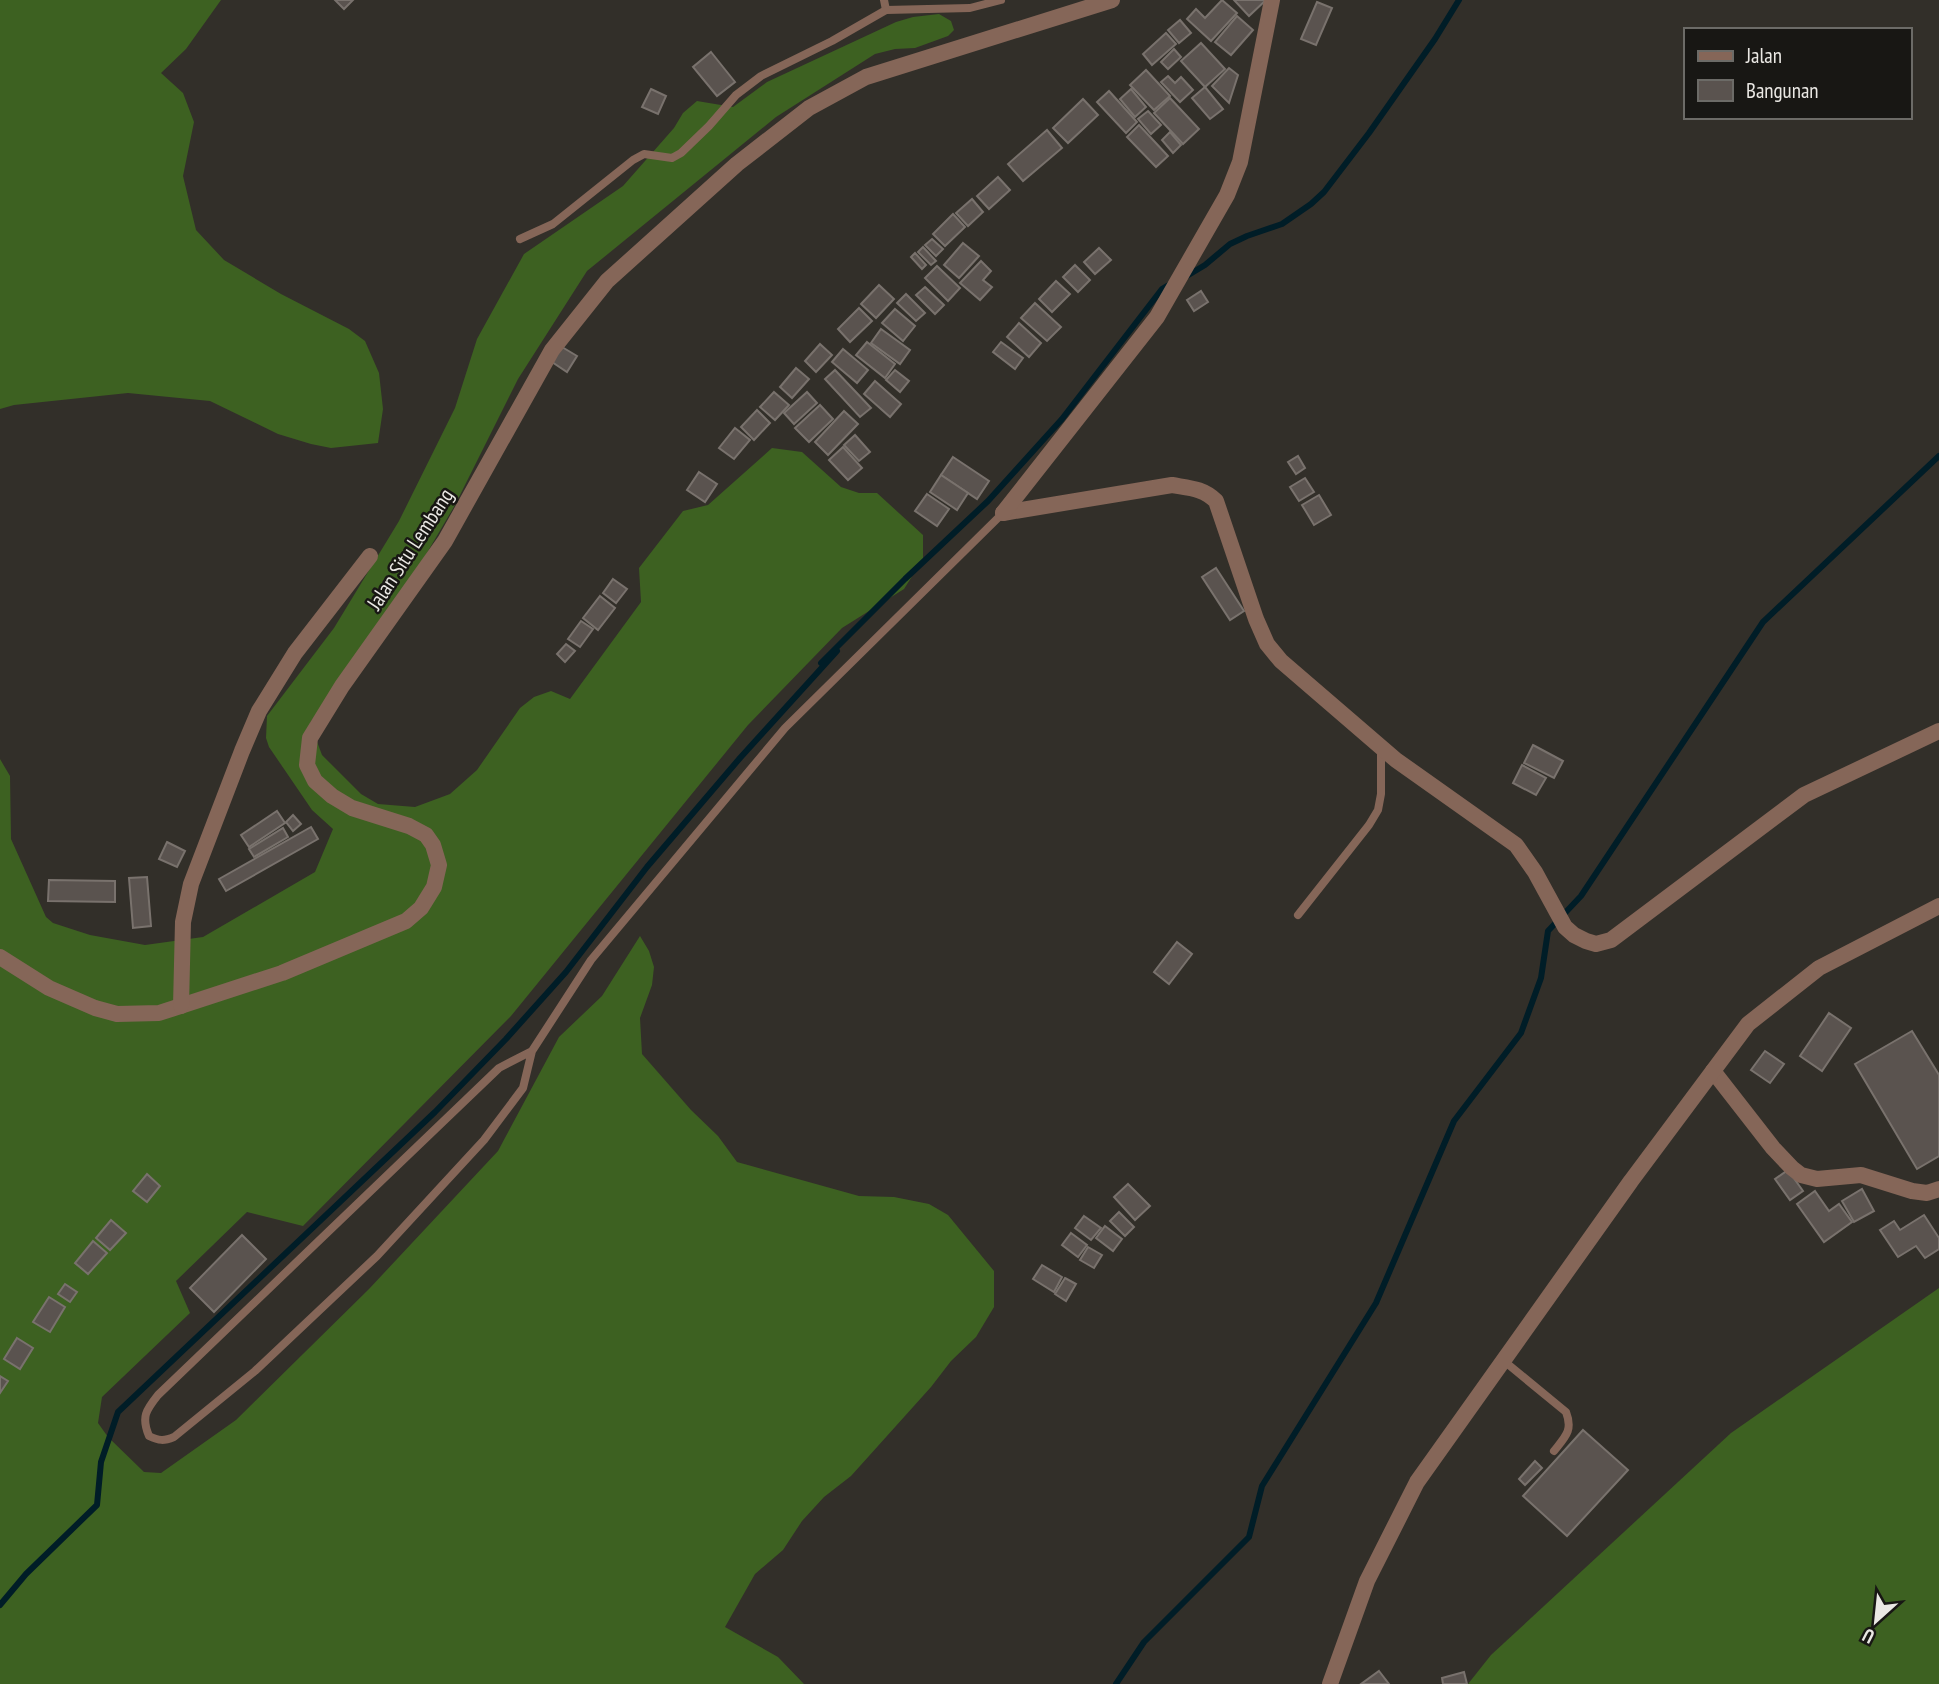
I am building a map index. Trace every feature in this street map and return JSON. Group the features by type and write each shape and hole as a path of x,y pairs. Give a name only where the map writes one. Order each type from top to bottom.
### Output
{"street":[{"name":"Jalan Situ Lembang","path":"0,957 49,988 94,1008 117,1014 159,1013 282,973 406,921 421,908 434,887 439,865 433,845 426,835 410,826 352,808 315,782 307,765 310,738 342,686 445,541 552,350 607,281 737,164 809,107 866,77 1112,0"},
{"path":"1003,513 1157,317 1227,195 1240,162 1272,0"},
{"path":"1003,513 1172,485 1200,489 1206,493 1216,501 1256,619 1267,644 1281,661 1396,760 1516,845 1565,927 1574,935 1597,944 1611,940 1804,795 1939,731"},
{"path":"181,1006 183,922 191,884 259,711 295,653 370,556"},
{"path":"1329,1684 1367,1581 1418,1482 1631,1181 1748,1024 1819,968 1939,906"},
{"path":"1713,1070 1773,1148 1801,1175 1817,1179 1861,1175 1912,1191 1927,1193 1939,1189"}],"lane":[{"path":"884,0 886,10"},
{"path":"520,239 553,224 633,159 644,154 672,158 681,153 736,95 761,76 832,41 886,10 970,8 1001,0"},
{"path":"532,1051 499,1069 159,1395 149,1407 144,1424 149,1436 164,1441 174,1437 255,1371 377,1256 492,1130 523,1088 532,1051 591,960 785,728 1003,513"},
{"path":"1298,915 1378,810 1381,794 1381,747"},
{"path":"1504,1362 1566,1412 1570,1422 1568,1434 1554,1451"}],"green space":[{"path":"0,0 221,0 186,49 161,73 183,93 194,122 183,176 196,230 224,260 281,294 349,329 365,341 379,373 383,409 378,443 331,448 311,444 278,434 210,401 128,393 14,405 0,409"},
{"path":"939,14 951,21 954,30 948,36 915,48 875,54 776,117 587,271 518,379 455,505 421,563 310,723 322,755 361,794 378,804 415,807 450,794 477,770 520,708 534,697 551,691 570,699 641,602 639,568 683,511 708,505 772,448 802,452 841,487 859,493 877,493 923,535 923,559 904,589 842,628 748,725 511,1016 303,1226 247,1212 176,1281 190,1313 102,1397 98,1423 108,1437 144,1472 161,1473 236,1420 369,1289 498,1151 559,1037 602,996 640,936 654,967 652,985 640,1018 642,1054 691,1110 718,1136 737,1162 859,1196 894,1197 929,1204 948,1215 994,1271 994,1307 976,1337 951,1361 851,1476 824,1497 802,1521 783,1550 755,1574 725,1627 778,1657 804,1684 0,1684 0,759 10,776 11,839 46,917 53,923 90,935 145,945 203,937 315,872 333,829 312,810 269,747 266,738 267,716 334,628 399,521 455,408 477,339 524,254 623,186 674,128 683,113 697,101 733,107 767,82 896,22"},
{"path":"1939,1288 1939,1684 1468,1684 1491,1655 1731,1433"}],"building":[{"path":"335,0 353,0 344,9"},
{"path":"1222,0 1237,13 1211,41 1187,19 1196,9 1205,18"},
{"path":"1234,0 1266,0 1249,16"},
{"path":"1317,2 1332,8 1316,45 1301,39"},
{"path":"1237,16 1253,30 1231,55 1215,42"},
{"path":"1180,20 1191,33 1179,43 1168,30"},
{"path":"1166,33 1176,44 1152,65 1143,54"},
{"path":"1201,43 1225,69 1205,87 1181,61"},
{"path":"1174,49 1181,57 1168,69 1161,62"},
{"path":"711,52 735,82 717,96 693,67"},
{"path":"1229,68 1238,75 1229,103 1212,86"},
{"path":"1146,70 1170,96 1154,110 1130,85"},
{"path":"1168,76 1175,83 1181,77 1193,90 1180,102 1161,82"},
{"path":"1205,87 1223,109 1210,119 1192,98"},
{"path":"651,89 666,96 658,114 642,107"},
{"path":"1131,89 1146,107 1135,117 1120,99"},
{"path":"1109,91 1137,122 1126,133 1097,102"},
{"path":"1170,98 1199,129 1183,144 1154,113"},
{"path":"1083,99 1098,115 1068,143 1053,128"},
{"path":"1148,111 1161,125 1151,134 1138,119"},
{"path":"1139,125 1168,156 1156,167 1127,137"},
{"path":"1047,130 1062,148 1023,181 1008,164"},
{"path":"1170,132 1181,145 1173,153 1162,140"},
{"path":"998,177 1010,190 989,209 977,196"},
{"path":"972,199 983,212 968,226 956,213"},
{"path":"953,214 965,227 945,246 933,234"},
{"path":"932,239 943,249 936,256 925,245"},
{"path":"963,243 979,256 959,278 944,265"},
{"path":"923,247 936,261 931,265 918,252"},
{"path":"1099,248 1111,260 1095,274 1084,262"},
{"path":"915,253 926,265 922,269 911,257"},
{"path":"981,261 991,271 983,280 992,287 980,300 960,283"},
{"path":"1075,265 1090,280 1078,292 1063,277"},
{"path":"937,266 960,288 948,301 925,278"},
{"path":"1056,281 1070,294 1052,312 1039,299"},
{"path":"879,285 894,299 876,318 861,304"},
{"path":"925,287 944,305 935,314 916,295"},
{"path":"1201,291 1208,302 1194,311 1187,300"},
{"path":"906,294 925,313 916,321 897,303"},
{"path":"1035,303 1061,327 1047,341 1021,318"},
{"path":"859,308 872,321 850,342 838,329"},
{"path":"895,309 915,326 903,341 882,323"},
{"path":"1019,323 1041,343 1029,357 1007,337"},
{"path":"881,329 910,350 900,364 871,343"},
{"path":"867,342 895,364 885,378 856,355"},
{"path":"1001,342 1023,358 1015,369 993,352"},
{"path":"820,344 832,355 816,372 805,361"},
{"path":"562,347 577,356 567,372 552,362"},
{"path":"843,349 868,370 857,383 832,362"},
{"path":"796,368 809,379 792,398 780,387"},
{"path":"835,370 871,408 860,417 825,379"},
{"path":"895,370 909,381 900,392 886,380"},
{"path":"875,381 901,404 890,417 864,394"},
{"path":"774,392 789,405 775,420 760,407"},
{"path":"807,392 817,403 794,424 784,413"},
{"path":"820,405 833,419 809,442 795,428"},
{"path":"757,410 770,423 754,440 741,427"},
{"path":"844,411 858,424 828,455 815,442"},
{"path":"735,428 750,440 734,459 719,448"},
{"path":"855,435 870,452 859,461 844,445"},
{"path":"843,447 862,468 848,480 829,460"},
{"path":"1298,456 1305,468 1296,474 1288,462"},
{"path":"953,457 989,481 977,499 941,475"},
{"path":"699,472 717,484 705,502 687,490"},
{"path":"941,475 968,493 957,510 930,492"},
{"path":"1305,478 1314,492 1299,501 1290,487"},
{"path":"927,494 949,509 937,526 915,511"},
{"path":"1319,495 1331,515 1314,525 1302,505"},
{"path":"1216,568 1244,611 1230,620 1202,577"},
{"path":"613,579 627,589 616,603 603,593"},
{"path":"600,596 615,608 598,630 583,618"},
{"path":"581,621 593,629 580,647 568,639"},
{"path":"566,644 575,651 565,662 557,654"},
{"path":"1533,745 1563,761 1554,778 1524,763"},
{"path":"1522,765 1546,778 1536,795 1513,783"},
{"path":"277,811 285,823 249,847 241,835"},
{"path":"293,815 301,824 293,831 286,822"},
{"path":"311,827 318,839 226,891 219,879"},
{"path":"283,828 288,837 254,857 249,849"},
{"path":"167,842 185,851 177,867 159,859"},
{"path":"147,877 151,926 133,928 129,878"},
{"path":"49,880 115,881 115,902 48,901"},
{"path":"1177,942 1192,954 1169,984 1154,972"},
{"path":"1829,1013 1851,1028 1822,1071 1800,1056"},
{"path":"1912,1031 1939,1075 1939,1156 1917,1169 1855,1064"},
{"path":"1765,1051 1784,1064 1770,1083 1751,1070"},
{"path":"1788,1170 1803,1191 1790,1200 1775,1179"},
{"path":"147,1174 160,1186 147,1202 133,1191"},
{"path":"1128,1184 1150,1206 1135,1220 1114,1197"},
{"path":"1862,1189 1874,1211 1854,1222 1842,1201"},
{"path":"1815,1191 1829,1211 1839,1204 1852,1222 1824,1242 1797,1204"},
{"path":"1119,1212 1134,1227 1125,1236 1110,1221"},
{"path":"1924,1215 1939,1238 1939,1249 1925,1258 1916,1246 1898,1257 1880,1230 1894,1221 1900,1230"},
{"path":"1084,1216 1101,1228 1091,1240 1075,1228"},
{"path":"111,1220 126,1233 110,1250 96,1238"},
{"path":"1105,1226 1122,1239 1113,1251 1096,1238"},
{"path":"1071,1233 1087,1245 1078,1257 1062,1245"},
{"path":"242,1235 266,1259 214,1312 190,1288"},
{"path":"93,1241 107,1253 88,1274 75,1263"},
{"path":"1088,1247 1102,1255 1094,1268 1080,1260"},
{"path":"1042,1265 1062,1277 1054,1292 1033,1279"},
{"path":"1065,1278 1076,1284 1066,1301 1055,1294"},
{"path":"65,1284 77,1292 70,1302 58,1294"},
{"path":"49,1297 65,1307 50,1332 33,1322"},
{"path":"17,1338 33,1348 20,1369 4,1359"},
{"path":"0,1376 8,1381 0,1393"},
{"path":"1583,1430 1628,1470 1567,1536 1523,1496"},
{"path":"1535,1461 1542,1468 1525,1485 1519,1479"},
{"path":"1379,1671 1389,1684 1361,1684"},
{"path":"1464,1672 1467,1684 1443,1684 1442,1678"}],"waterway":[{"path":"1185,277 1205,265 1230,244 1282,224 1324,192 1369,133 1459,0"},
{"path":"0,1605 26,1574 97,1505 101,1462 118,1412 435,1112 506,1039 566,972 647,867 740,758 837,651 821,663 988,501 1062,419 1162,289 1172,283"},
{"path":"1116,1684 1144,1642 1249,1537 1262,1486 1376,1303 1454,1121 1521,1033 1541,978 1548,931 1581,896 1763,622 1939,456"}]}
